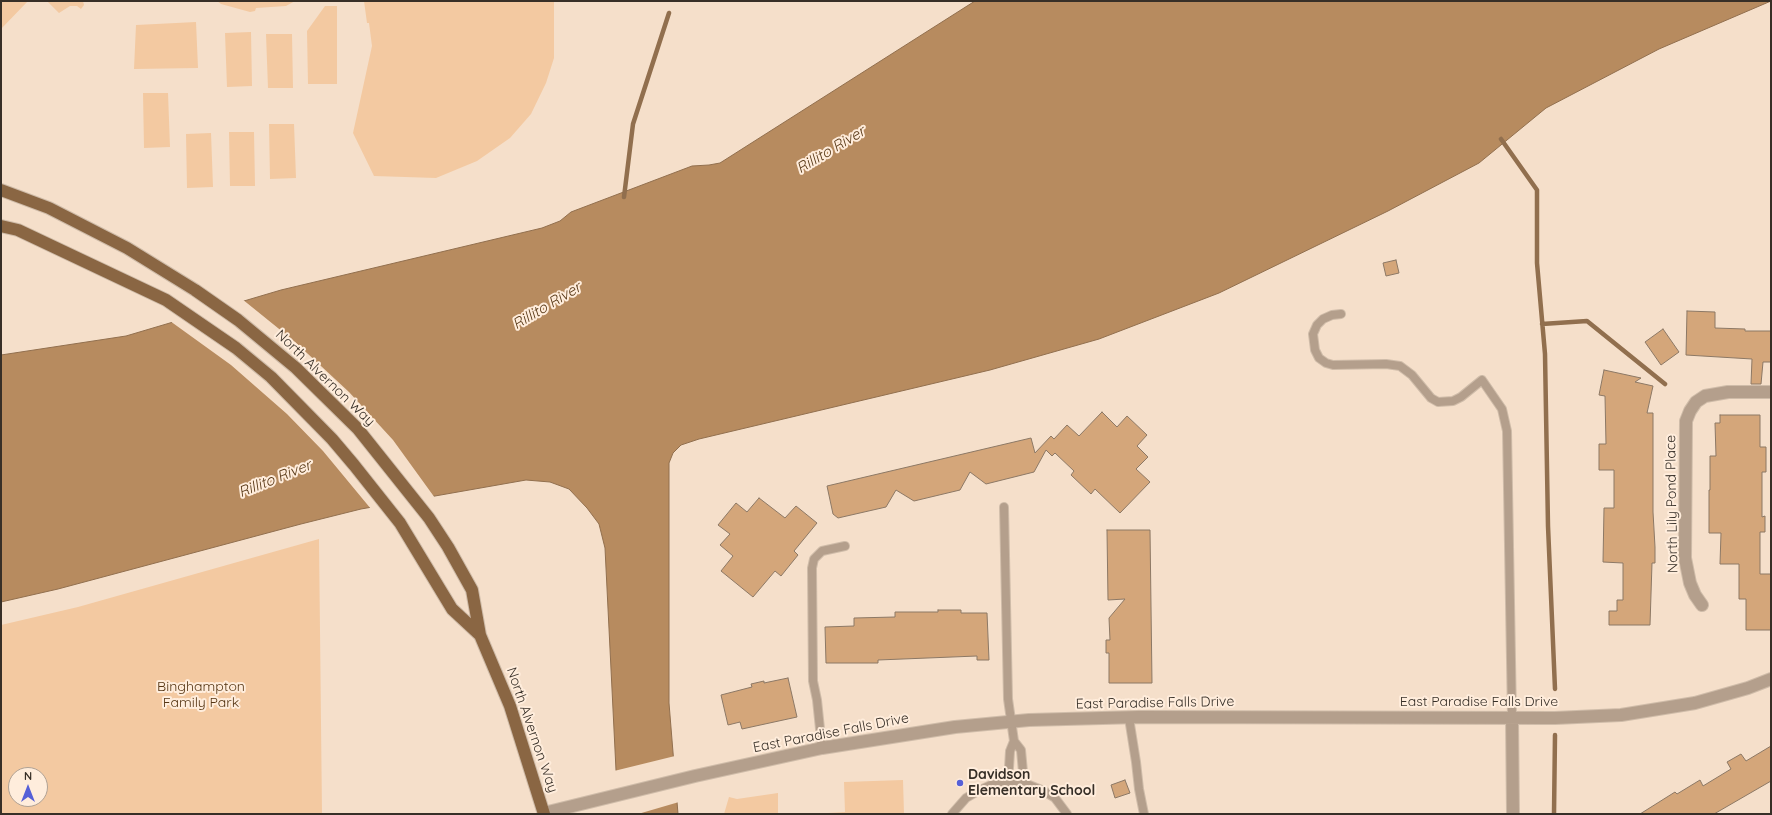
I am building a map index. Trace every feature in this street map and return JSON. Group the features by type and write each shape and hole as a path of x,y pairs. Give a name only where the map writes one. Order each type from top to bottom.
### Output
{"main road":[{"name":"North Alvernon Way","path":"1,190 49,208 127,248 195,290 266,342 328,397 358,428 429,518 448,547 472,590 480,635 510,706 544,814"},
{"name":"North Alvernon Way","path":"1,226 18,230 166,300 236,348 271,377 332,439 354,465 400,523 452,610 480,635"}],"street":[{"name":"North Lily Pond Place","path":"1702,605 1695,595 1690,583 1685,558 1685,429 1690,411 1696,402 1705,396 1716,393 1771,392"},
{"name":"East Paradise Falls Drive","path":"544,814 695,776 822,748 955,727 1011,722 1129,718 1591,717 1644,712 1695,703 1735,692 1771,679"},
{"path":"1512,717 1513,814"}],"lane":[{"path":"1341,314 1332,315 1323,319 1317,325 1313,334 1315,350 1319,358 1326,363 1333,365 1386,364 1400,366 1412,375 1431,398 1438,402 1453,401 1461,397 1482,380 1502,409 1507,431 1512,717"},
{"path":"1002,783 1009,768 1010,751 1014,742 1007,672 1004,507"},
{"path":"822,748 817,700 813,681 812,568 817,554 844,546"},
{"path":"1129,718 1144,814"},
{"path":"1014,742 1021,750 1024,783"},
{"path":"952,814 966,798 978,791 1002,783 1024,783 1035,786 1050,794 1062,806 1067,814"}],"green space":[{"path":"1,1 28,1 1,29"},
{"path":"47,1 83,1 84,5 81,9 77,6 70,6 59,13"},
{"path":"217,1 295,1 286,6 256,8 255,11 250,12 221,4"},
{"path":"364,1 554,1 554,58 546,83 531,114 510,138 477,161 436,178 374,176 353,133 372,46"},
{"path":"325,6 337,6 337,84 308,84 307,31"},
{"path":"196,22 198,68 134,69 136,25"},
{"path":"251,32 252,86 227,87 225,33"},
{"path":"266,34 292,34 293,88 268,88"},
{"path":"143,93 168,93 170,147 144,148"},
{"path":"269,124 294,124 296,178 270,179"},
{"path":"229,132 254,132 255,186 230,186"},
{"path":"211,133 213,187 187,188 186,134"},
{"name":"Binghampton Family Park","path":"319,539 322,814 1,814 1,625 78,607"},
{"path":"903,780 904,814 811,814 845,812 844,782"},
{"path":"778,793 778,813 783,814 724,814 729,797 737,799"}],"water":[{"name":"Rillito River","path":"975,1 1771,1 1659,49 1546,108 1479,163 1388,211 1219,293 1099,339 990,370 699,439 681,445 673,453 669,463 669,703 678,814 626,814 616,770 605,548 599,524 587,508 569,489 550,482 526,480 361,509 58,589 1,602 1,355 126,336 281,290 542,228 560,221 571,212 692,166 720,163"}],"pier":[{"path":"242,299 294,341 349,392 393,440 435,498 371,509 323,451 287,414 231,365 170,321"},
{"path":"675,756 679,802 638,814 624,814 614,771"}],"building":[{"path":"1396,260 1399,273 1386,276 1383,263"},
{"path":"1687,311 1715,312 1715,328 1745,329 1745,331 1771,331 1771,362 1763,362 1761,384 1751,384 1752,359 1686,355"},
{"path":"1663,329 1679,352 1661,365 1645,342"},
{"path":"1604,370 1641,378 1635,382 1653,386 1647,413 1653,413 1653,512 1655,547 1655,563 1652,563 1650,625 1609,625 1609,611 1617,611 1617,600 1623,600 1623,563 1603,562 1604,508 1614,508 1614,470 1599,470 1599,444 1606,444 1605,396 1599,395"},
{"path":"1102,412 1117,427 1127,416 1147,435 1137,446 1148,457 1136,469 1150,482 1120,513 1095,489 1091,494 1071,475 1074,471 1055,453 1052,456 1046,450 1034,472 986,484 970,472 960,490 914,501 896,490 886,507 838,518 833,514 827,486 1031,438 1035,453 1051,436 1054,439 1067,425 1079,436"},
{"path":"1720,415 1760,415 1760,447 1766,447 1766,472 1762,472 1762,517 1765,516 1765,532 1760,532 1760,574 1771,574 1771,630 1746,630 1746,599 1739,599 1739,564 1720,564 1721,533 1709,533 1710,456 1716,456 1715,423 1720,423"},
{"path":"759,498 785,518 796,506 817,523 794,551 798,555 781,576 775,571 753,597 721,571 733,556 720,545 730,534 718,525 736,503 747,512"},
{"path":"1107,530 1150,530 1152,683 1109,683 1109,653 1106,653 1106,640 1110,640 1109,618 1125,599 1108,600"},
{"path":"938,610 961,610 961,613 987,613 989,660 977,660 977,656 878,660 878,663 826,663 825,627 854,626 854,618 895,617 895,612 938,612"},
{"path":"788,678 797,717 742,729 740,722 728,725 721,695 752,687 751,684"},
{"path":"1771,746 1771,781 1714,814 1640,814 1675,792 1677,794 1700,780 1703,786 1731,769 1727,762 1741,754 1746,761"},
{"path":"1125,780 1130,793 1115,798 1111,785"}],"waterway":[{"path":"624,197 633,124 669,13"},
{"path":"1501,139 1537,190 1537,263 1545,354 1548,526 1555,689"},
{"path":"1542,324 1587,321 1665,384"},
{"path":"1554,814 1555,735"}],"place":[{"name":"Davidson Elementary School","path":"960,783"}]}
